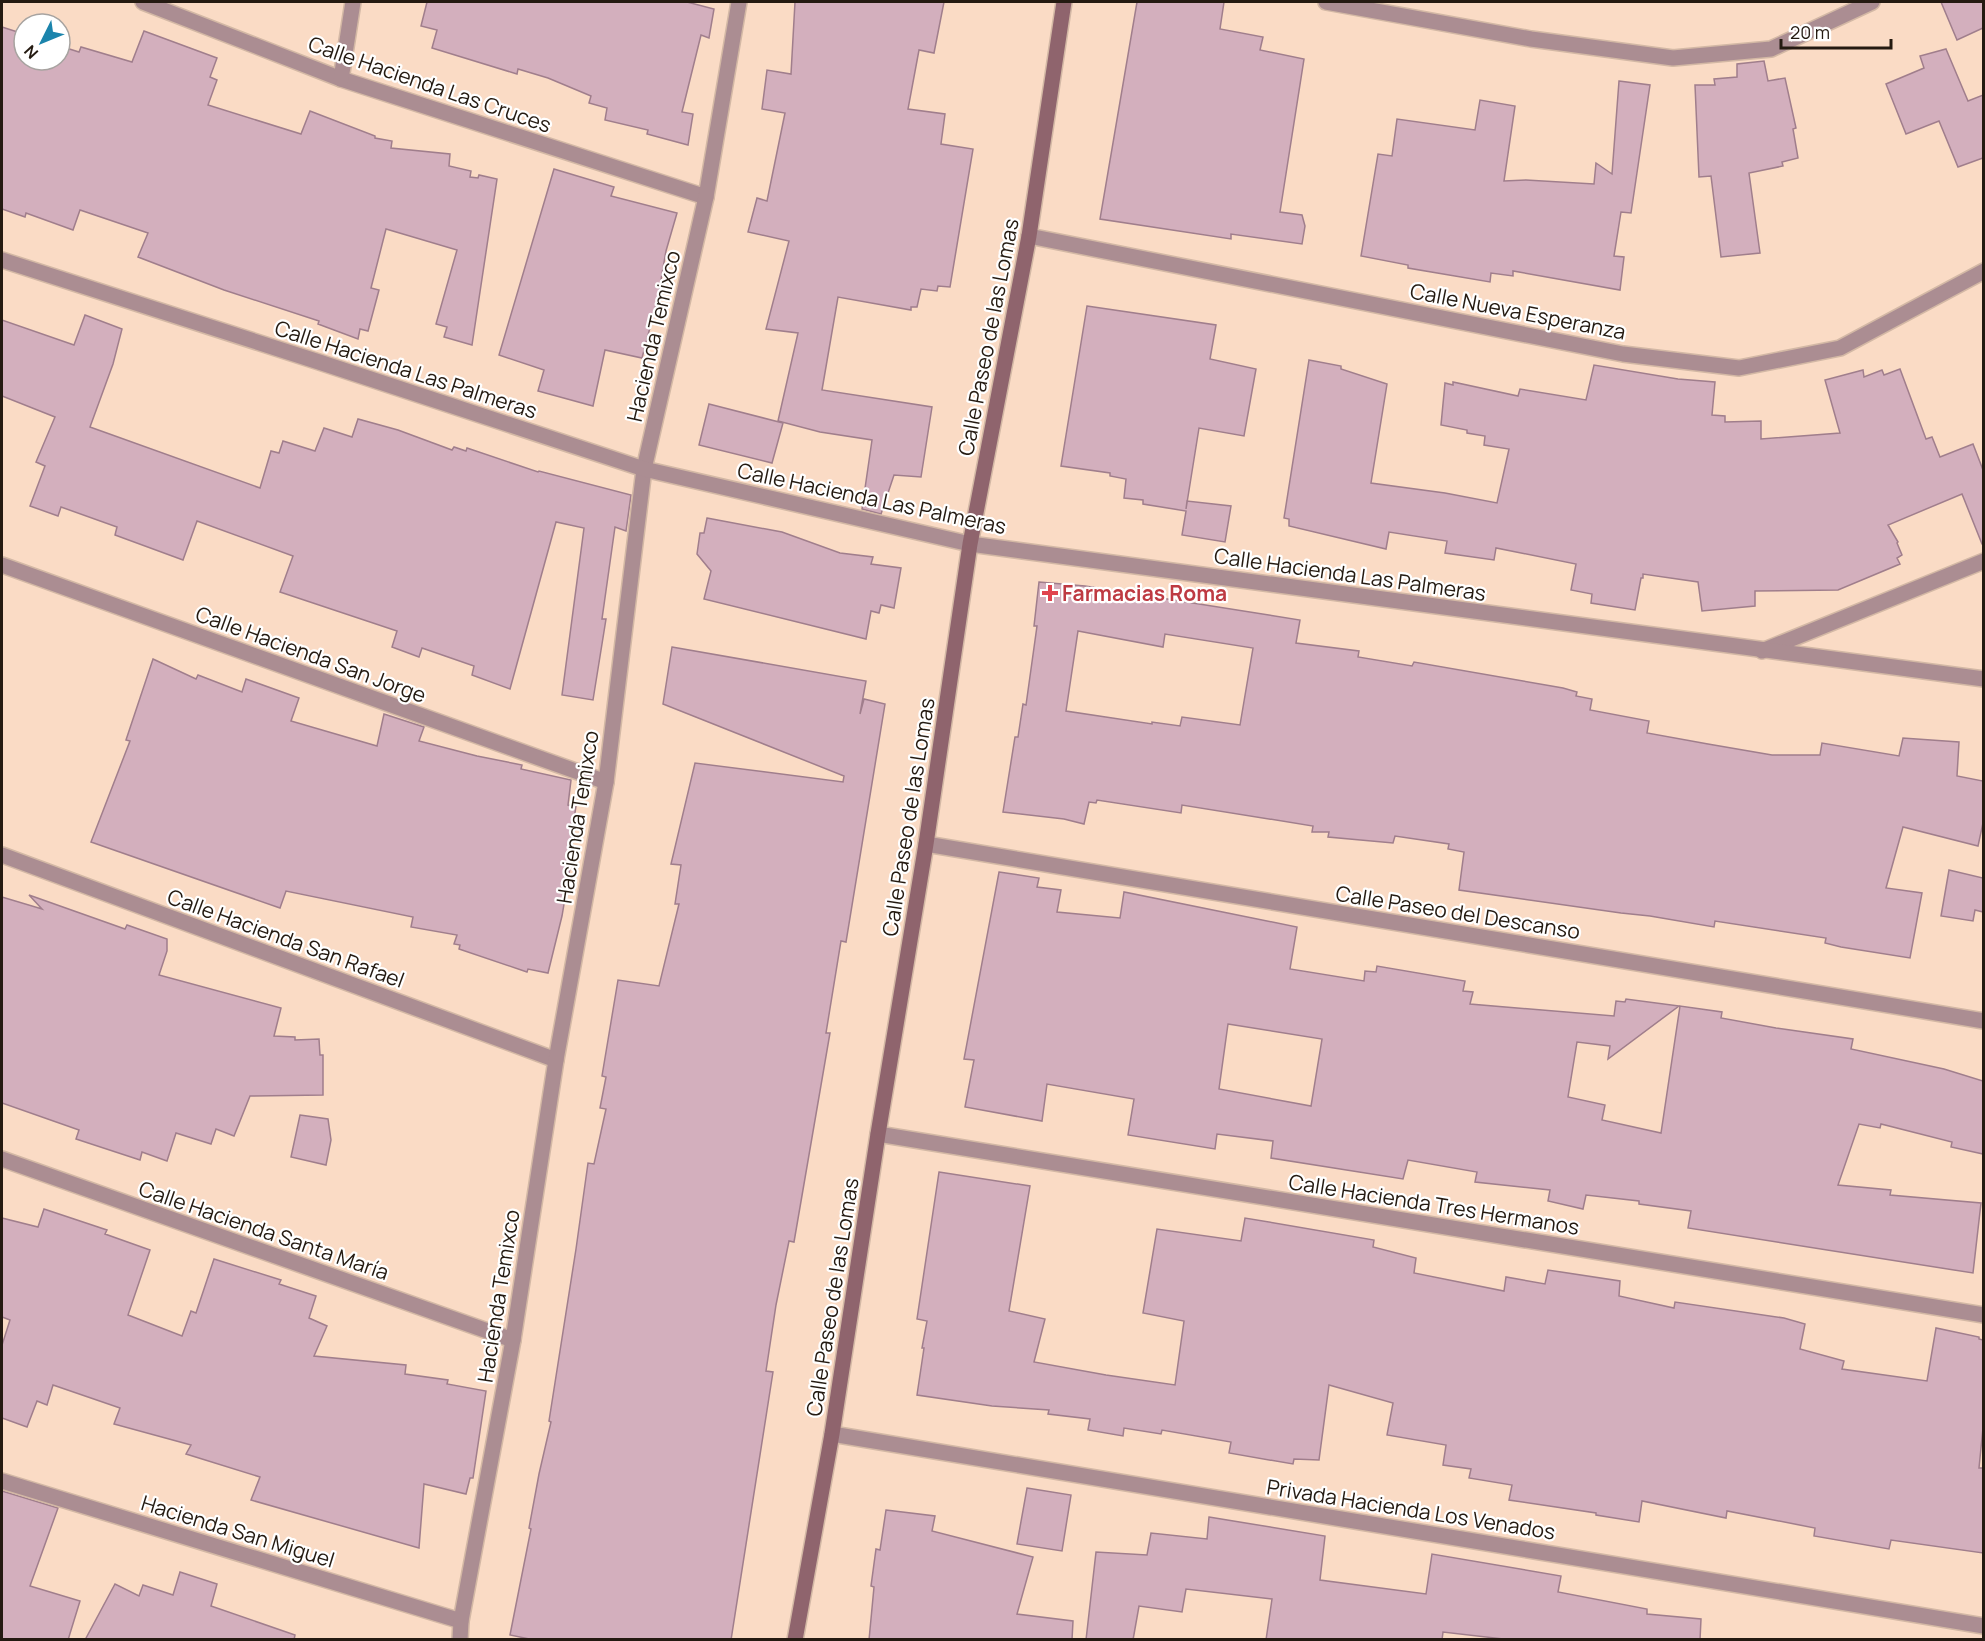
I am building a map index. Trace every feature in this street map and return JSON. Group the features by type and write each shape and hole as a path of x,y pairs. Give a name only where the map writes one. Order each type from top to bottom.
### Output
{"main road":[{"name":"Calle Paseo de las Lomas","path":"795,1640 832,1434 926,844 970,544 1029,236 1064,2"}],"street":[{"name":"Calle Hacienda Las Cruces","path":"143,2 341,79 706,197"},
{"path":"341,79 353,2"},
{"name":"Hacienda Temixco","path":"460,1640 461,1621 513,1340 556,1060 606,782 644,469 706,197 739,2"},
{"path":"1326,2 1531,39 1672,58 1771,49 1872,2"},
{"name":"Calle Nueva Esperanza","path":"1029,236 1623,354 1739,368 1840,348 1983,271"},
{"name":"Calle Hacienda Las Palmeras","path":"2,260 644,469 970,544 1983,679"},
{"name":"Calle Hacienda Las Palmeras","path":"1762,651 1983,561"},
{"name":"Calle Hacienda San Jorge","path":"2,566 606,782"},
{"name":"Calle Paseo del Descanso","path":"926,844 1983,1021"},
{"name":"Calle Hacienda San Rafael","path":"2,855 556,1060"},
{"name":"Calle Hacienda Tres Hermanos","path":"878,1134 1983,1315"},
{"name":"Calle Hacienda Santa María","path":"2,1160 513,1340"},
{"name":"Privada Hacienda Los Venados","path":"832,1434 1983,1626"},
{"name":"Hacienda San Miguel","path":"2,1481 461,1621"}],"building":[{"path":"427,2 687,2 714,9 709,38 701,35 682,112 693,114 688,145 647,134 648,130 605,120 607,108 589,103 591,96 548,78 518,69 517,74 432,48 437,30 421,26"},
{"path":"795,2 944,2 934,53 919,50 908,109 945,114 941,144 973,149 950,287 938,286 937,291 921,289 917,307 911,307 911,310 838,297 822,390 932,407 921,477 894,475 881,514 862,509 872,440 820,432 778,421 798,333 766,329 789,241 748,232 757,198 767,201 785,113 762,109 767,70 791,74"},
{"path":"1137,2 1224,2 1220,29 1263,37 1260,50 1304,59 1280,212 1302,215 1305,226 1302,244 1231,234 1231,239 1100,219"},
{"path":"1941,2 1983,2 1983,28 1957,40"},
{"path":"2,27 12,30 12,72 72,72 72,50 79,52 81,47 132,62 144,31 217,58 210,77 217,80 208,105 301,134 310,111 375,136 375,138 392,141 391,148 450,154 449,166 471,171 470,177 478,178 479,175 497,179 472,345 444,337 447,327 436,324 457,250 386,229 371,288 379,290 368,331 360,329 358,339 318,324 319,321 224,290 138,257 148,233 80,210 73,230 26,213 25,217 2,209"},
{"path":"1946,49 1968,101 1983,95 1983,158 1958,167 1939,121 1906,134 1886,84 1924,68 1920,56"},
{"path":"1764,61 1768,81 1785,78 1796,128 1793,129 1798,158 1782,162 1783,166 1749,173 1760,253 1721,257 1711,176 1699,177 1695,85 1715,85 1714,79 1737,77 1737,64"},
{"path":"1619,81 1650,85 1631,213 1621,212 1614,256 1624,257 1620,290 1513,271 1513,276 1491,273 1490,282 1408,268 1408,265 1361,256 1378,154 1392,156 1397,119 1475,130 1480,100 1515,106 1504,181 1594,184 1596,163 1612,174"},
{"path":"554,169 614,187 611,196 677,213 642,358 605,350 593,406 538,391 544,370 499,355"},
{"path":"1087,306 1216,325 1210,359 1256,369 1244,436 1199,428 1187,501 1231,506 1225,542 1182,535 1186,511 1143,504 1143,500 1124,498 1126,479 1110,476 1110,473 1061,466"},
{"path":"85,315 122,329 113,364 90,427 260,488 271,451 279,453 283,441 315,451 324,428 352,437 358,419 398,430 452,450 454,447 466,451 467,448 538,472 631,495 626,531 615,527 602,619 606,619 593,700 562,695 584,528 556,522 510,689 472,675 474,666 422,648 419,657 392,647 397,631 280,592 293,556 197,521 183,560 115,535 117,527 61,507 58,516 30,506 45,466 36,462 55,417 2,396 2,320 74,345"},
{"path":"1309,360 1341,366 1341,369 1387,384 1371,483 1497,503 1509,449 1484,445 1485,436 1441,425 1445,383 1453,385 1453,382 1518,396 1520,389 1586,400 1594,365 1678,379 1715,382 1712,415 1725,416 1725,422 1761,421 1761,439 1840,433 1825,380 1863,370 1864,377 1882,370 1884,375 1900,369 1926,439 1932,437 1940,457 1973,444 1983,470 1983,544 1962,494 1888,525 1898,542 1902,555 1897,558 1900,564 1838,590 1755,591 1755,606 1702,611 1698,582 1643,574 1635,610 1591,603 1592,594 1571,590 1576,564 1496,548 1494,560 1445,553 1447,541 1389,532 1386,549 1289,526 1289,519 1284,518"},
{"path":"709,404 783,423 772,463 699,445"},
{"path":"707,518 782,532 840,553 873,557 871,564 901,568 894,608 881,605 879,613 871,611 866,639 704,599 711,571 697,554 700,533 704,533"},
{"path":"1039,582 1085,586 1300,620 1296,643 1359,651 1358,657 1412,666 1414,662 1563,688 1577,692 1576,696 1592,699 1590,710 1649,721 1647,733 1708,744 1772,755 1820,755 1822,743 1899,756 1903,738 1959,742 1957,776 1983,781 1983,823 1978,846 1903,827 1886,888 1922,893 1910,958 1841,947 1825,943 1826,938 1715,921 1714,927 1459,890 1464,852 1448,849 1449,844 1395,836 1393,843 1328,837 1329,832 1312,832 1313,826 1182,805 1181,813 1097,800 1096,803 1089,802 1084,824 1064,819 1003,812 1015,737 1018,737 1023,704 1026,705 1037,626 1034,626","holes":["1078,631 1163,647 1165,634 1253,648 1240,725 1182,717 1180,726 1152,722 1152,724 1066,711"]},
{"path":"672,647 866,681 860,714 864,699 885,704 846,942 841,941 826,1033 830,1033 794,1242 789,1241 776,1305 766,1371 773,1372 731,1640 534,1640 510,1635 531,1529 529,1528 539,1474 551,1422 549,1421 588,1163 594,1164 606,1109 600,1108 606,1077 602,1076 618,980 659,986 679,904 675,904 681,865 671,864 695,763 843,782 844,776 663,704"},
{"path":"153,659 196,679 198,675 242,692 246,679 299,698 291,721 377,746 384,714 424,727 419,741 522,765 521,769 571,780 568,805 576,806 567,867 570,868 562,916 548,973 528,969 527,972 459,949 460,945 454,944 457,935 411,927 413,917 286,891 280,908 91,842 130,741 126,740"},
{"path":"1949,870 1983,878 1983,912 1975,910 1973,921 1941,916"},
{"path":"999,872 1039,878 1037,887 1061,890 1057,912 1120,918 1124,892 1297,927 1290,969 1364,981 1365,971 1376,972 1377,966 1465,981 1463,991 1473,992 1470,1004 1614,1016 1616,1001 1625,1002 1626,999 1679,1006 1608,1059 1610,1046 1577,1042 1568,1097 1605,1105 1602,1120 1661,1133 1680,1006 1722,1012 1721,1018 1853,1039 1851,1049 1944,1069 1983,1081 1983,1154 1951,1147 1952,1142 1881,1124 1880,1128 1859,1124 1838,1185 1891,1190 1890,1195 1981,1203 1973,1273 1688,1228 1691,1211 1639,1204 1639,1201 1586,1195 1583,1209 1548,1201 1550,1190 1475,1182 1477,1172 1408,1160 1403,1179 1271,1158 1273,1141 1217,1134 1215,1149 1128,1135 1134,1099 1047,1084 1042,1121 965,1107 974,1060 964,1059","holes":["1228,1024 1322,1039 1311,1106 1219,1089"]},
{"path":"29,895 125,929 127,925 167,939 167,951 159,975 281,1008 274,1036 295,1037 295,1040 319,1039 320,1055 323,1055 323,1095 250,1096 234,1136 216,1129 211,1144 176,1133 167,1161 142,1152 140,1160 76,1139 79,1130 2,1103 2,897 42,909"},
{"path":"300,1115 328,1119 331,1140 326,1165 291,1157"},
{"path":"939,1172 1030,1186 1009,1311 1045,1319 1034,1362 1106,1375 1175,1385 1184,1321 1143,1313 1157,1229 1241,1241 1245,1218 1374,1240 1373,1247 1416,1258 1414,1273 1504,1291 1506,1277 1545,1284 1548,1270 1620,1281 1619,1296 1674,1308 1675,1302 1784,1318 1805,1324 1800,1349 1844,1361 1842,1369 1927,1381 1936,1328 1979,1337 1983,1340 1983,1428 1979,1468 1983,1468 1983,1553 1891,1540 1889,1549 1814,1536 1815,1528 1727,1511 1726,1518 1642,1501 1639,1522 1509,1500 1512,1485 1469,1478 1471,1469 1443,1465 1446,1445 1387,1435 1393,1403 1329,1385 1319,1460 1294,1459 1293,1464 1229,1453 1231,1442 1162,1430 1161,1434 1124,1428 1123,1436 1088,1430 1090,1419 1048,1414 1049,1410 992,1406 917,1395 927,1321 917,1319"},
{"path":"44,1209 107,1230 105,1234 150,1250 128,1315 182,1336 191,1311 196,1313 214,1259 281,1280 279,1284 316,1296 309,1318 327,1326 314,1356 406,1365 405,1374 448,1380 447,1384 486,1391 473,1478 470,1478 466,1494 424,1484 419,1548 251,1500 260,1477 186,1454 191,1445 114,1424 120,1408 53,1385 47,1405 37,1401 27,1427 2,1418 2,1345 10,1320 2,1317 2,1218 38,1227"},
{"path":"1027,1488 1071,1495 1062,1551 1017,1544"},
{"path":"2,1491 58,1508 30,1586 80,1601 68,1640 2,1640"},
{"path":"886,1510 935,1516 932,1531 1033,1557 1017,1614 1073,1621 1072,1640 869,1640 874,1587 871,1586 876,1549 880,1550"},
{"path":"1209,1517 1325,1536 1320,1580 1426,1594 1432,1554 1561,1576 1558,1592 1647,1609 1647,1614 1701,1619 1700,1640 1512,1640 1443,1632 1442,1640 1266,1640 1272,1599 1186,1589 1182,1612 1139,1606 1133,1640 1086,1640 1096,1552 1147,1555 1151,1533 1207,1539"},
{"path":"180,1572 217,1584 211,1606 295,1635 294,1640 85,1640 115,1584 139,1596 143,1585 173,1595"}],"place":[{"name":"Farmacias Roma","path":"1050,593"}]}
